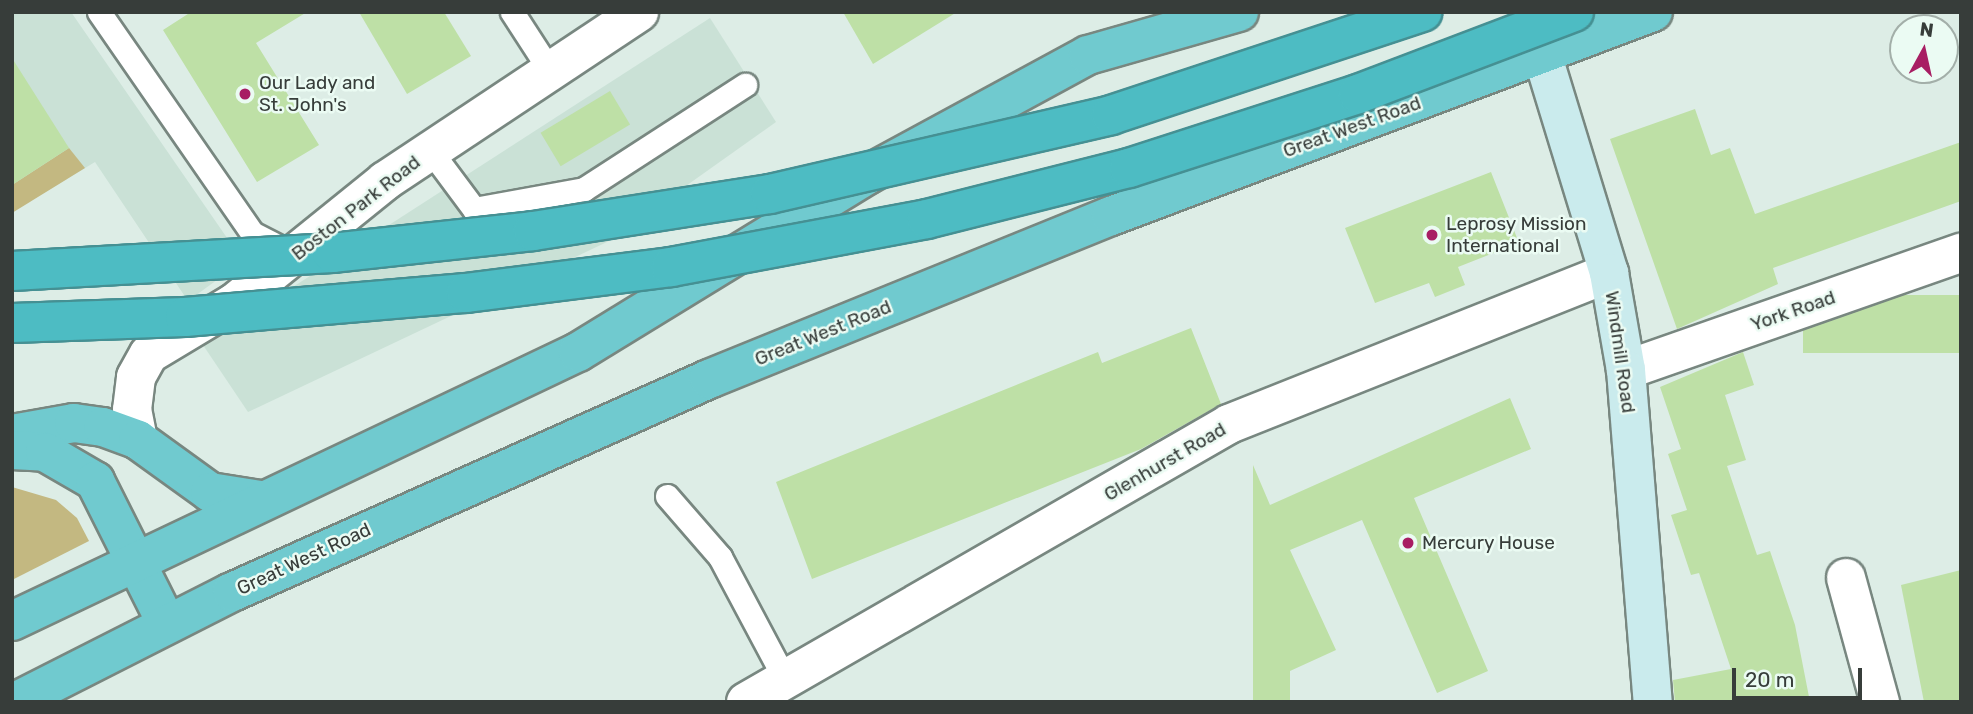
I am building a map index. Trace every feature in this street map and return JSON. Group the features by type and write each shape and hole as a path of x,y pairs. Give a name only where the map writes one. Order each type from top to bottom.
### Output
{"highway":[{"path":"12,621 260,500 589,346 867,175 1088,55 1239,12"},
{"path":"12,271 331,253 533,231 770,194 1111,115 1422,12"},
{"path":"12,323 185,317 466,293 671,267 927,219 1141,164 1358,94 1574,12"},
{"name":"Great West Road","path":"15,702 167,624 709,379 1111,216 1653,12"},
{"path":"12,435 74,423 138,440 209,492 260,500"},
{"path":"12,450 46,452 95,481 138,560 167,624"}],"main road":[{"name":"Windmill Road","path":"1529,12 1609,272 1626,370 1653,702"}],"street":[{"name":"Boston Park Road","path":"138,440 132,410 136,377 149,354 296,256 430,150 639,12"},
{"name":"York Road","path":"1626,370 1961,253"},
{"name":"Glenhurst Road","path":"746,702 1229,424 1609,272"},
{"path":"1846,578 1880,702"}],"lane":[{"path":"99,12 252,233 296,256"},
{"path":"512,12 549,69"},
{"path":"430,150 474,209 584,189 746,85"},
{"path":"667,496 720,557 785,679"}],"shaded area":[{"path":"12,12 71,12 243,261 188,301 95,162 12,212"},
{"path":"710,18 776,122 607,242 248,412 203,345"},
{"path":"69,148 85,168 12,213 12,185"},
{"path":"12,487 56,500 77,518 89,541 12,580"}],"building":[{"name":"Our Lady and St. John's","path":"191,12 307,12 256,43 319,145 257,182 163,30"},
{"path":"359,12 444,12 471,56 407,94"},
{"path":"843,12 957,12 873,64"},
{"path":"12,58 69,148 12,185"},
{"path":"610,91 630,124 561,166 541,133"},
{"path":"1695,109 1711,155 1730,148 1755,214 1961,142 1961,201 1773,268 1778,284 1677,329 1610,139"},
{"name":"Leprosy Mission International","path":"1491,172 1519,243 1458,267 1465,285 1435,297 1429,283 1375,303 1345,228"},
{"path":"1803,295 1961,295 1961,353 1803,353"},
{"path":"1191,328 1221,404 1141,449 812,579 776,482 1098,352 1102,363"},
{"path":"1743,352 1754,385 1725,395 1746,460 1727,466 1757,555 1770,551 1795,625 1810,702 1675,702 1673,680 1731,669 1699,573 1691,575 1671,515 1687,510 1668,454 1681,449 1660,387"},
{"name":"Mercury House","path":"1510,398 1531,449 1414,498 1488,671 1437,693 1362,520 1290,550 1336,650 1290,671 1290,702 1253,702 1253,465 1270,505"},
{"path":"1961,570 1961,702 1924,702 1901,585"}],"place":[{"name":"Our Lady and St. John's","path":"245,94"},
{"name":"Leprosy Mission International","path":"1432,235"},
{"name":"Mercury House","path":"1408,543"}]}
